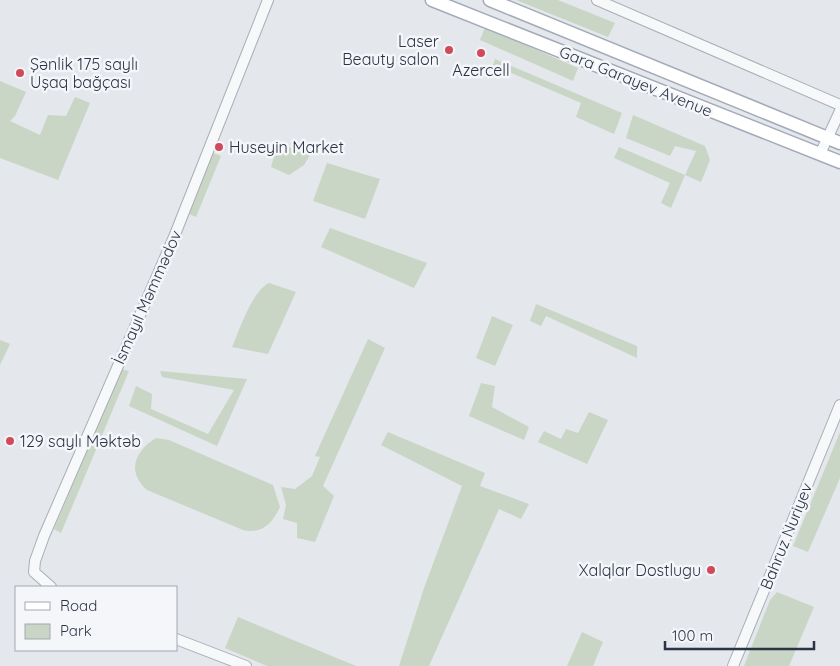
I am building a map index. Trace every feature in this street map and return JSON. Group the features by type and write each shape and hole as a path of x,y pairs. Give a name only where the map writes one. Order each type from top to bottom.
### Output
{"main road":[{"name":"Gara Garayev Avenue","path":"432,0 840,162"},
{"name":"Gara Garayev Avenue","path":"490,0 840,143"}],"street":[{"name":"İsmayıl Məmmədov","path":"50,586 34,572 35,561 44,536 174,237 268,0"},
{"path":"597,0 840,105"},
{"path":"820,154 840,111"},
{"name":"Bahruz Nuriyev","path":"733,666 840,405"},
{"path":"178,640 246,666"}],"green space":[{"path":"516,0 558,0 615,23 608,37"},
{"path":"485,27 578,68 573,81 480,40"},
{"path":"495,59 622,113 614,134 576,117 581,103 493,65"},
{"path":"0,81 26,92 15,116 10,121 40,135 48,115 66,116 75,97 90,103 58,180 0,158"},
{"path":"633,115 705,146 710,160 701,182 685,175 696,151 675,146 670,156 626,138"},
{"path":"278,143 310,155 304,165 289,175 271,167"},
{"path":"619,147 685,175 671,208 661,203 670,183 614,158"},
{"path":"213,153 221,156 196,217 187,213"},
{"path":"327,163 380,179 365,219 313,201"},
{"path":"330,228 427,263 414,288 321,247"},
{"path":"269,283 296,292 268,354 232,347 252,302 263,287"},
{"path":"536,304 637,346 637,358 546,316 541,326 530,321"},
{"path":"492,316 513,325 495,366 476,358"},
{"path":"368,339 385,348 323,486 334,496 315,542 297,538 297,523 283,519 286,505 281,487 295,489 312,476 320,457 315,456"},
{"path":"0,340 10,344 0,365"},
{"path":"121,369 129,371 61,533 54,529"},
{"path":"160,371 247,379 217,446 129,406 136,386 152,394 151,409 208,434 234,390 162,377"},
{"path":"481,383 495,386 492,407 529,427 524,440 469,416"},
{"path":"589,412 608,420 587,464 538,442 544,431 561,439 566,429 578,433"},
{"path":"388,432 485,473 480,486 529,504 521,519 499,509 429,666 399,666 424,588 462,486 381,445"},
{"path":"840,432 840,478 808,552 793,546"},
{"path":"156,438 169,440 273,485 280,507 274,518 261,529 243,530 147,490 140,483 137,476 136,462 138,455 143,449"},
{"path":"777,592 814,607 789,666 744,666 770,600"},
{"path":"238,617 356,666 267,666 225,648"},
{"path":"582,632 603,642 593,666 567,666"}],"place":[{"name":"Laser Beauty salon","path":"449,50"},
{"name":"Azercell","path":"481,53"},
{"name":"Şənlik 175 saylı Uşaq bağçası","path":"20,73"},
{"name":"Huseyin Market","path":"219,147"},
{"name":"129 saylı Məktəb","path":"10,441"},
{"name":"Xalqlar Dostlugu","path":"711,570"}]}
